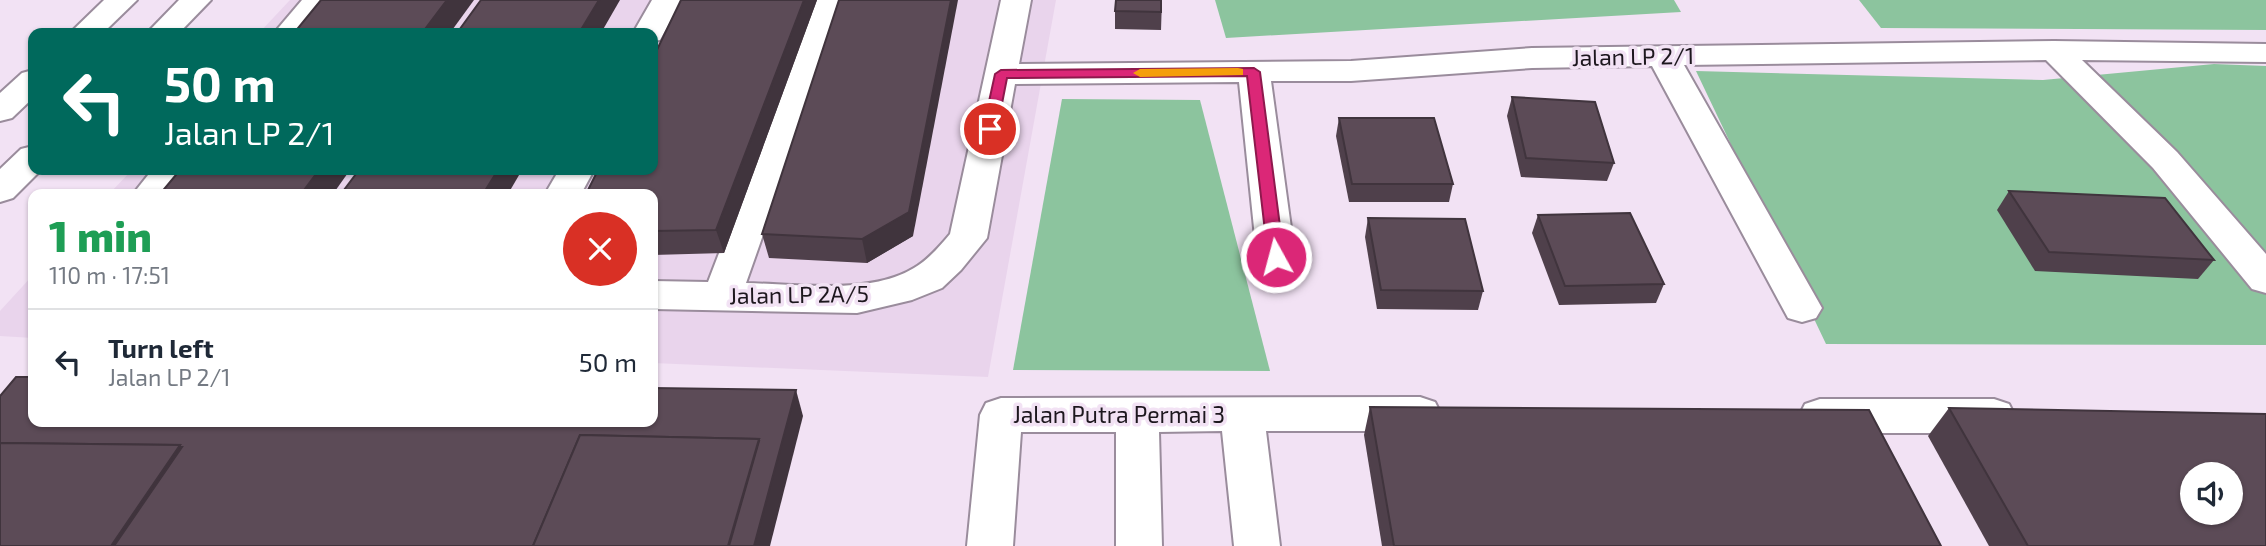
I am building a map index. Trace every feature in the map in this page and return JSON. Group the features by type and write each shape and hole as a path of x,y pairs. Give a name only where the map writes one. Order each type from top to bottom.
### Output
{"street":[{"path":"91,28 122,0"},
{"path":"167,28 197,0"},
{"path":"293,28 318,0"},
{"path":"652,28 667,0"},
{"path":"722,296 831,0"},
{"path":"1001,74 1016,0"},
{"path":"2054,50 2165,160 2266,279"},
{"name":"Jalan LP 2/1","path":"1001,74 1352,71 1532,58 2054,50 2266,52"},
{"path":"1662,57 1802,308"},
{"path":"1254,72 1276,257"},
{"name":"Jalan LP 2A/5","path":"658,295 857,299 898,290 928,278 948,261 968,238 1001,74"},
{"path":"0,111 28,85"},
{"path":"0,190 28,162"},
{"path":"155,189 167,175"},
{"path":"1137,414 1139,546"},
{"path":"1242,414 1256,546"},
{"name":"Jalan Putra Permai 3","path":"990,546 1001,415 1463,415"},
{"path":"1782,416 2031,416"}],"shaded area":[{"path":"290,0 1056,0 988,377 658,363 658,189 114,189 127,175 658,175 658,28 264,28"},
{"path":"28,280 28,338 0,336 0,311"}],"green space":[{"path":"1215,0 1674,0 1681,12 1226,38"},
{"path":"1859,0 2266,0 2266,30 1881,28"},
{"path":"2214,64 2266,66 2266,345 1826,344 1696,71 2043,80"},
{"path":"1062,99 1200,100 1270,371 1013,370"}],"building":[{"path":"321,0 447,0 426,28 298,28"},
{"path":"481,0 599,0 582,28 461,28"},
{"path":"681,0 804,0 716,230 658,231 658,189 588,189 596,175 658,175 658,48"},
{"path":"839,0 951,0 909,212 862,239 762,234"},
{"path":"1116,0 1161,0 1161,12 1115,11"},
{"path":"1512,97 1595,102 1614,163 1526,158"},
{"path":"1339,118 1434,118 1453,184 1352,184"},
{"path":"176,175 315,175 305,189 164,189"},
{"path":"355,175 495,175 486,189 345,189"},
{"path":"2009,191 2165,198 2214,260 2049,252"},
{"path":"1630,213 1664,284 1565,286 1538,215"},
{"path":"1368,218 1465,219 1483,291 1381,290"},
{"path":"16,377 28,377 28,427 658,427 658,388 796,390 754,546 729,546 759,439 580,435 533,546 114,546 182,447 0,443 0,396"},
{"path":"1370,407 1869,410 1941,546 1394,546"},
{"path":"1949,408 2266,414 2266,546 2028,546"},
{"path":"580,435 759,439 728,546 533,546"},
{"path":"0,443 180,445 111,546 0,546"}],"slow traffic":[{"path":"1140,73 1238,72"}],"route":[{"path":"990,129 1001,74 1254,72 1276,257"}]}
